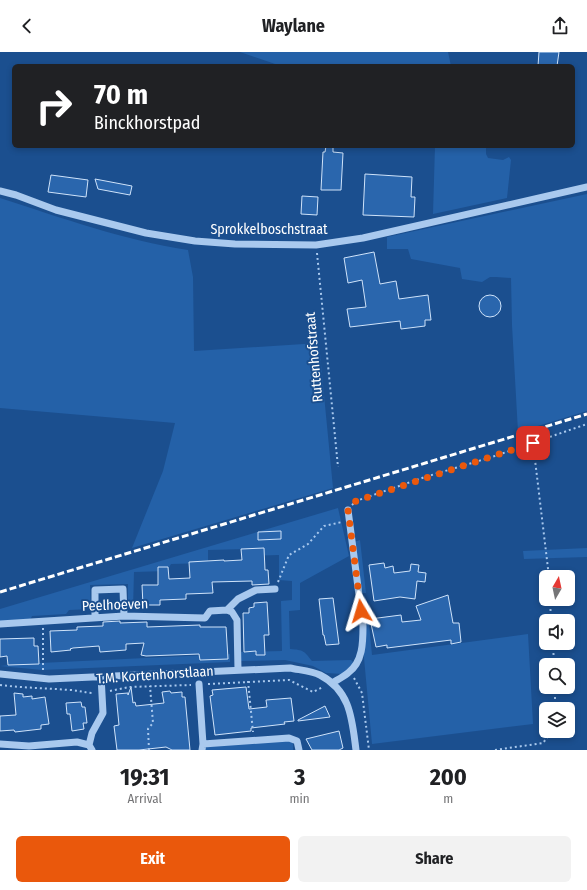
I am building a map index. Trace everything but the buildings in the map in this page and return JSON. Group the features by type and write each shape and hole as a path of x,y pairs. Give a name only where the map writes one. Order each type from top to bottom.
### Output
{"street":[{"name":"Sprokkelboschstraat","path":"0,191 16,195 56,210 146,233 195,241 235,244 316,245 364,238 587,187"},
{"path":"332,683 349,673 357,665 363,645 363,626 348,510"},
{"path":"95,618 95,590 109,589 123,589 124,616"},
{"path":"238,670 237,620 232,612 227,610 238,599 256,590 275,589"},
{"name":"Peelhoeven","path":"0,624 124,616 205,618 210,611 227,610"},
{"name":"T.M. Kortenhorstlaan","path":"0,674 43,678 290,668 319,675 332,683 344,696 350,711 356,750"},
{"path":"0,744 29,746 77,742 90,747 92,733 103,713 101,676"},
{"path":"199,684 203,747 254,740 289,738 297,741 299,750"}],"path":[{"name":"Ruttenhofstraat","path":"316,245 338,467"},
{"path":"348,510 356,501 587,424"},
{"path":"533,443 548,570"},
{"path":"275,589 289,555 308,544 324,526 349,520"},
{"path":"42,621 43,678"},
{"path":"349,673 356,680 362,692 369,750"},
{"name":"T.M. Kortenhorstlaan","path":"0,685 71,690 88,693 129,687 289,680 313,692 332,683"},
{"path":"248,681 254,740"},
{"path":"149,750 148,729 153,723 150,686"},
{"path":"495,750 543,743 547,738"}],"shaded area":[{"path":"240,52 448,52 451,64 275,64"},
{"path":"435,148 486,148 488,158 503,160 509,157 511,160 507,198 433,214"},
{"path":"587,194 587,411 518,432 511,278 490,277 482,282 462,279 460,268 411,259 408,249 387,249 387,237"},
{"path":"0,198 70,221 116,234 164,246 188,250 193,277 194,351 319,343 333,488 132,548 163,471 175,423 0,408"},
{"path":"338,508 349,556 300,583 300,610 289,611 290,649 303,652 312,661 351,660 353,662 352,666 343,674 326,673 313,666 285,660 239,661 239,652 282,651 281,601 292,600 292,581 279,580 279,555 246,556 246,549 208,550 208,563 171,564 167,571 134,572 133,609 128,610 128,584 90,585 91,609 69,610 66,614 32,616 30,620 0,622 0,609"},
{"path":"360,540 366,593 358,593 354,542"},
{"path":"587,548 587,557 524,559 523,551"},
{"path":"367,603 372,655 528,634 533,724 372,744 359,604"},
{"path":"230,654 230,662 42,670 0,666 19,664"},
{"path":"284,738 293,743 293,750 205,750 205,744"}],"railway":[{"path":"0,592 587,414"}],"route":[{"path":"361,611 348,510 356,501 425,477 533,443"}]}
